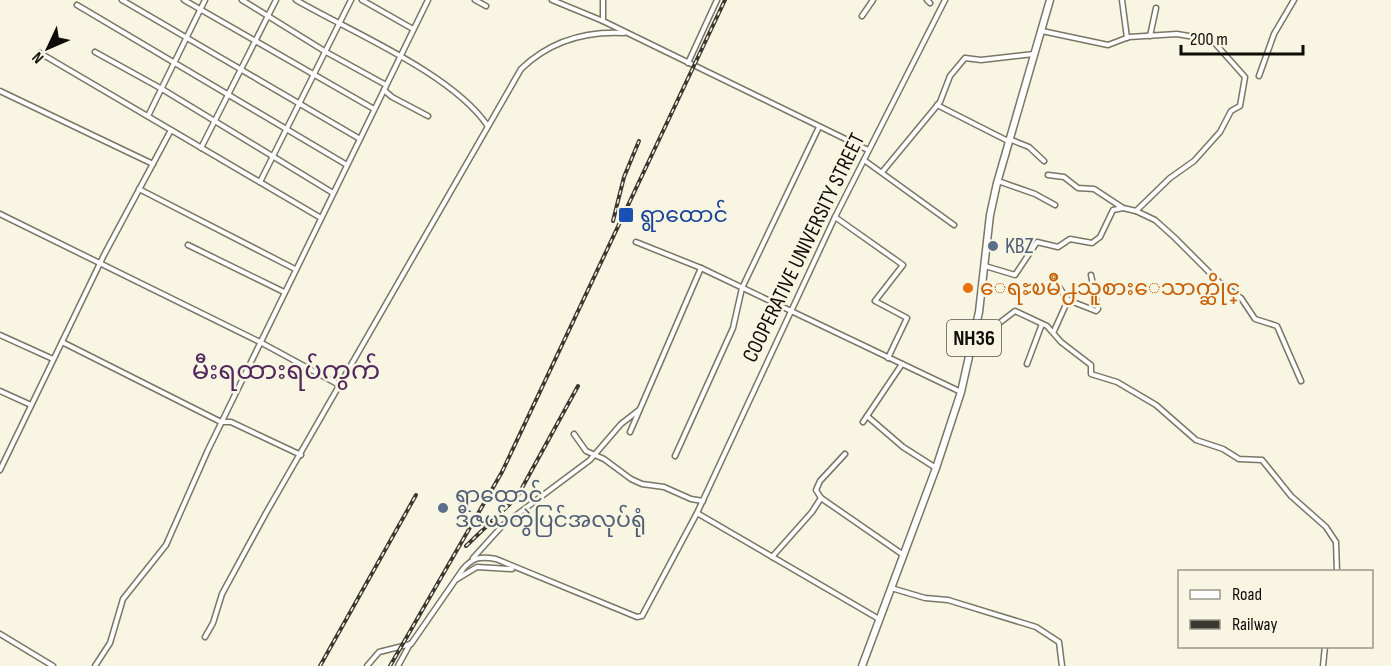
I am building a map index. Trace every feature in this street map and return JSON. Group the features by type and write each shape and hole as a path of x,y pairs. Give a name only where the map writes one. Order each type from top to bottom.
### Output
{"highway":[{"name":"NH36","path":"862,666 936,468 961,392 975,331 998,181 1050,0"}],"street":[{"path":"122,0 360,139"},
{"path":"184,0 374,109"},
{"path":"148,116 205,0"},
{"path":"242,0 326,52 386,85"},
{"path":"201,148 276,0"},
{"path":"296,0 400,57 453,91 477,111 487,126"},
{"path":"260,183 351,0"},
{"path":"362,0 413,29"},
{"path":"95,666 110,643 123,599 166,546 221,422 427,2 418,0"},
{"path":"475,0 486,6"},
{"path":"552,0 603,21 868,150"},
{"path":"603,0 603,21"},
{"path":"688,63 717,0"},
{"path":"862,16 873,0"},
{"name":"COOPERATIVE UNIVERSITY STREET","path":"521,571 637,618 647,609 703,501 835,217 945,0"},
{"path":"1122,0 1127,38"},
{"path":"1259,76 1275,34 1294,0"},
{"path":"76,5 347,165"},
{"path":"1150,36 1156,8"},
{"path":"1041,31 1108,45 1127,38 1176,34 1212,40 1245,77 1240,106 1231,111 1220,132 1194,161 1170,178 1136,211"},
{"path":"205,637 213,623 222,594 521,69 535,55 588,33 624,33"},
{"path":"40,52 321,218"},
{"path":"95,52 162,89 333,193"},
{"path":"882,171 937,105 950,76 965,58 981,60 1034,54"},
{"path":"384,90 392,97 428,116"},
{"path":"0,91 153,164"},
{"path":"937,105 1008,140 1029,147 1044,161"},
{"path":"675,456 733,328 742,288 819,127"},
{"path":"0,470 99,264 171,130"},
{"path":"864,160 954,225"},
{"path":"1048,175 1064,177 1078,188 1094,189 1123,208 1155,220 1219,282 1240,298 1255,319 1277,326 1301,381"},
{"path":"998,181 1035,194 1055,205"},
{"path":"139,189 295,269"},
{"path":"985,266 1015,275 1037,242 1058,247 1070,239 1092,243 1100,237 1113,210 1123,208"},
{"path":"0,214 260,342 341,386"},
{"path":"835,217 903,266 875,301 907,318 888,358"},
{"path":"636,242 701,268 961,392"},
{"path":"188,245 284,292"},
{"path":"630,432 701,268"},
{"path":"1059,287 1068,300 1081,306 1098,309 1091,274"},
{"path":"1054,331 1068,300"},
{"path":"975,331 985,334 1015,311 1054,331 1061,342 1091,365 1091,374 1117,382 1156,405 1196,440 1223,449 1239,459 1262,460 1292,496 1326,527 1335,542 1337,570"},
{"path":"1027,364 1042,324"},
{"path":"0,335 53,359"},
{"path":"62,342 221,422 231,422 300,455"},
{"path":"863,422 902,364"},
{"path":"0,391 31,405"},
{"path":"398,666 470,561 503,525 595,455 621,424 639,410"},
{"path":"867,416 903,447 936,468"},
{"path":"574,434 586,451 642,484 664,487 691,500 703,501"},
{"path":"846,454 816,486 816,490 821,498 902,554"},
{"path":"772,557 821,498"},
{"path":"697,513 879,619"},
{"path":"470,561 489,557 521,571"},
{"path":"457,580 477,567 503,567 521,571"},
{"path":"891,588 925,598 948,600 1036,627 1059,642 1062,666"},
{"path":"0,634 53,666"},
{"path":"367,666 379,652 411,644"},
{"path":"1323,666 1325,648"}],"railway":[{"path":"390,666 502,472 725,0"},
{"path":"613,221 624,177 639,141"},
{"path":"466,546 517,497 578,386"},
{"path":"320,666 416,495"}],"place":[{"name":"ရွာထောင်","path":"626,215"},
{"name":"KBZ","path":"993,246"},
{"name":"ေရႊၿမိဳ႕သူစားေသာက္ဆိုင္","path":"968,288"},
{"name":"ရွာထောင် ဒီဇယ်တွဲပြင်အလုပ်ရုံ","path":"443,508"}],"district":[{"name":"မီးရထားရပ်ကွက်","path":"286,371"}]}
